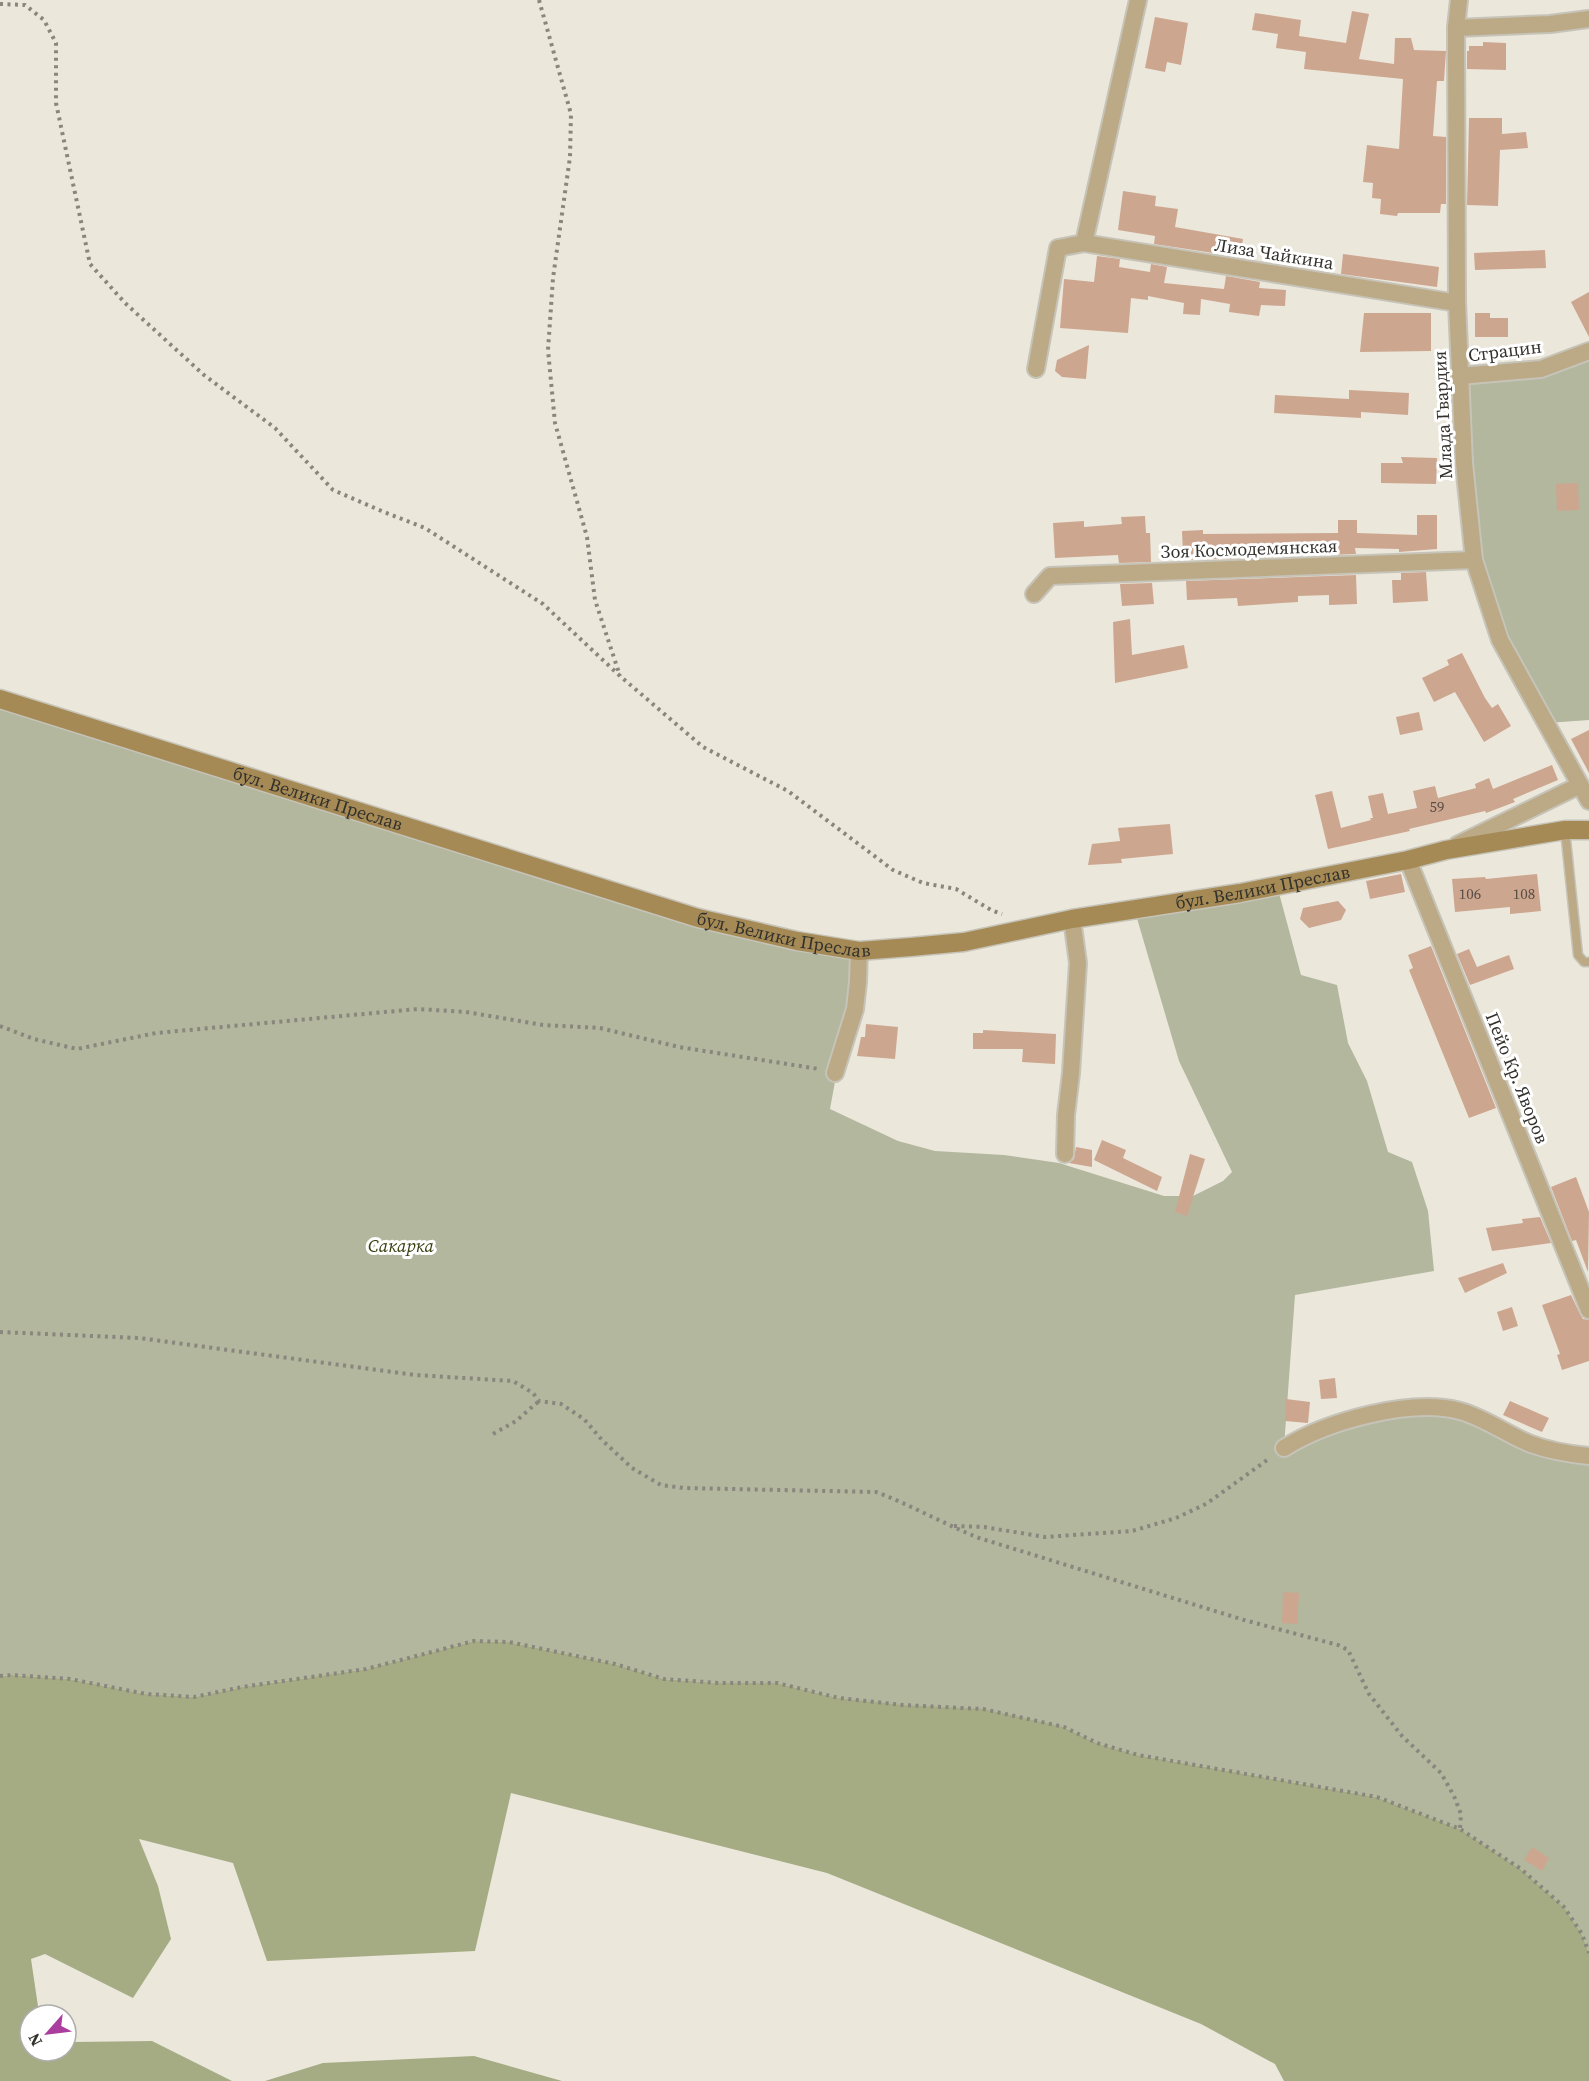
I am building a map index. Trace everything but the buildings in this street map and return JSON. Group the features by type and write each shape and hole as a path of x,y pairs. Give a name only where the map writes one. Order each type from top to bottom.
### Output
{"main road":[{"name":"бул. Велики Преслав","path":"0,699 698,918 797,941 859,951 964,942 1072,920 1240,893 1408,860 1446,850 1565,830 1589,830"}],"street":[{"path":"1084,243 1138,0"},
{"name":"Млада Гвардия","path":"1459,0 1456,28 1457,303 1464,463 1474,560 1500,640 1589,801"},
{"path":"1456,28 1550,24 1589,19"},
{"name":"Лиза Чайкина","path":"1036,369 1058,248 1084,243 1457,303"},
{"name":"Страцин","path":"1460,376 1540,369 1589,351"},
{"name":"Зоя Космодемянская","path":"1034,594 1050,576 1474,560"},
{"path":"1446,850 1580,785"},
{"name":"Пейо Кр. Яворов","path":"1408,860 1589,1310"},
{"path":"1065,1154 1078,963 1072,920"},
{"path":"835,1072 855,1009 859,951"},
{"path":"1284,1448 1303,1436 1375,1413 1422,1406 1460,1411 1498,1426 1529,1443 1563,1453 1589,1456"}],"lane":[{"path":"1565,830 1578,955 1584,962 1589,962"}],"path":[{"path":"539,0 571,114 570,157 553,278 549,350 555,423 587,537 595,600 620,676"},
{"path":"0,4 25,5 44,20 56,43 56,103 90,264 125,303 204,375 275,428 333,490 425,528 543,604 620,676 703,747 788,791 893,870 923,882 956,889 991,910 1033,927"},
{"path":"0,1026 34,1039 77,1049 156,1033 418,1009 457,1011 543,1025 600,1028 679,1047 835,1072"},
{"path":"0,1332 139,1338 415,1375 513,1381 533,1393 539,1401 561,1404 584,1419 602,1440 632,1468 662,1485 684,1488 876,1492 979,1538 1176,1600 1338,1645 1348,1650 1369,1694 1402,1736 1441,1773 1461,1814 1460,1829"},
{"path":"493,1434 516,1421 539,1401"},
{"path":"950,1526 984,1527 1045,1537 1132,1531 1176,1518 1206,1504 1284,1448"},
{"path":"0,1676 70,1679 147,1694 194,1697 242,1687 366,1669 474,1641 509,1642 615,1664 664,1679 719,1683 777,1683 839,1698 902,1705 983,1709 1064,1727 1097,1743 1138,1755 1377,1797 1460,1829 1497,1851 1564,1907 1582,1934 1589,1953"}],"green space":[{"path":"1589,351 1589,720 1547,723 1500,640 1474,560 1460,376 1540,369"},
{"name":"Сакарка","path":"0,699 698,918 859,951 830,1109 898,1141 935,1151 1004,1155 1059,1163 1164,1196 1193,1196 1223,1181 1232,1172 1179,1061 1136,915 1279,893 1301,975 1337,985 1348,1043 1367,1081 1388,1152 1412,1162 1428,1211 1434,1271 1295,1295 1284,1447 1422,1406 1589,1456 1589,1953 1582,1934 1564,1907 1521,1869 1460,1829 1377,1797 1138,1755 1097,1743 1064,1727 839,1698 777,1683 719,1683 664,1679 615,1664 509,1642 474,1641 366,1669 242,1687 194,1697 146,1694 70,1679 0,1676"},
{"path":"474,1641 509,1642 615,1664 664,1679 719,1683 777,1683 839,1698 902,1705 983,1709 1064,1727 1097,1743 1138,1755 1377,1797 1460,1829 1521,1869 1564,1907 1582,1934 1589,1953 1589,2081 1284,2081 1275,2064 1201,2024 827,1873 511,1793 475,1951 267,1961 233,1863 139,1839 158,1886 171,1939 133,1998 45,1954 31,1959 38,2003 18,2003 18,2063 78,2063 78,2042 152,2041 232,2081 0,2081 0,1676 70,1679 146,1694 194,1697 242,1687 366,1669"},
{"path":"474,2056 562,2081 265,2081 323,2063"}]}
